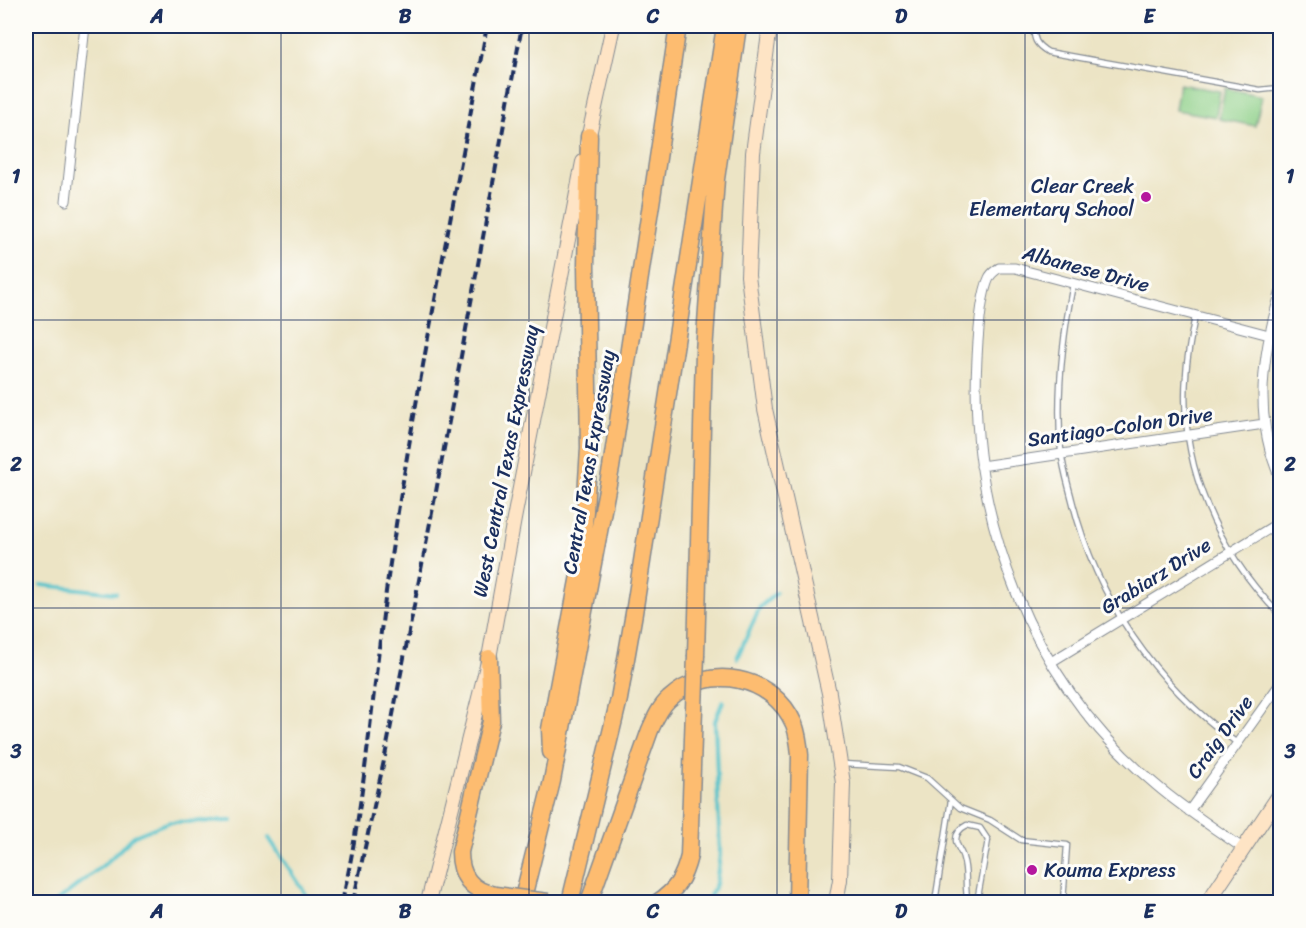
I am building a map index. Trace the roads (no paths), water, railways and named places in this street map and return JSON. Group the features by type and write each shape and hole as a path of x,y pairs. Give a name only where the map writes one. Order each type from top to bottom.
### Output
{"highway":[{"name":"Central Texas Expressway","path":"522,903 552,781 611,468 678,26"},
{"path":"570,903 619,699 725,26"},
{"path":"658,903 678,885 689,856 704,352 716,179 738,26"},
{"path":"552,781 550,729 579,570 587,480 589,368 586,265 589,136"},
{"path":"489,658 492,721 460,852 460,863 463,873 476,889 495,895 548,903"},
{"path":"588,903 650,730 658,714 667,700 678,691 703,679 718,677 734,678 765,689 786,710 799,738 797,903"}],"main road":[{"name":"West Central Texas Expressway","path":"428,903 489,658 519,490 613,26"},
{"path":"770,26 753,153 748,276 765,409 829,693 843,783 840,880 836,903"},
{"path":"1208,903 1281,794"}],"street":[{"path":"66,201 85,26"},
{"name":"Albanese Drive","path":"1244,849 1155,785 1110,742 1080,705 1051,662 1027,617 1001,555 981,466 975,396 978,345 985,293 989,278 999,268 1006,267 1269,335"},
{"path":"1280,296 1269,335 1262,389 1264,424 1281,478"},
{"name":"Santiago-Colon Drive","path":"981,466 1264,424"},
{"name":"Grabiarz Drive","path":"1051,662 1281,522"},
{"name":"Craig Drive","path":"1189,811 1281,684"}],"lane":[{"path":"1034,26 1034,39 1037,45 1048,52 1260,90 1271,90 1281,85"},
{"path":"1073,284 1064,330 1059,378 1062,454 1078,523 1089,553 1120,619 1146,655 1181,696 1215,727 1237,743"},
{"path":"1195,317 1186,377 1186,408 1194,469 1205,503 1229,552 1261,596 1281,615"},
{"path":"839,764 899,767 927,778 960,808 990,820 1021,840 1067,846 1063,903"},
{"path":"935,903 951,800"},
{"path":"968,903 965,893 964,858 956,842 957,834 967,825 980,828 988,840 977,903"}],"waterway":[{"path":"26,583 31,584"},
{"path":"41,585 116,593"},
{"path":"737,658 760,607 776,593"},
{"path":"707,902 716,884 720,855 715,721 723,701"},
{"path":"56,902 106,863 134,836 169,822 232,821"},
{"path":"269,838 311,902"}],"railway":[{"path":"342,902 358,820 383,612 411,434 487,26"},
{"path":"353,902 385,756 435,497 522,26"}],"place":[{"name":"Clear Creek Elementary School","path":"1146,197"},
{"name":"Kouma Express","path":"1032,870"}]}
